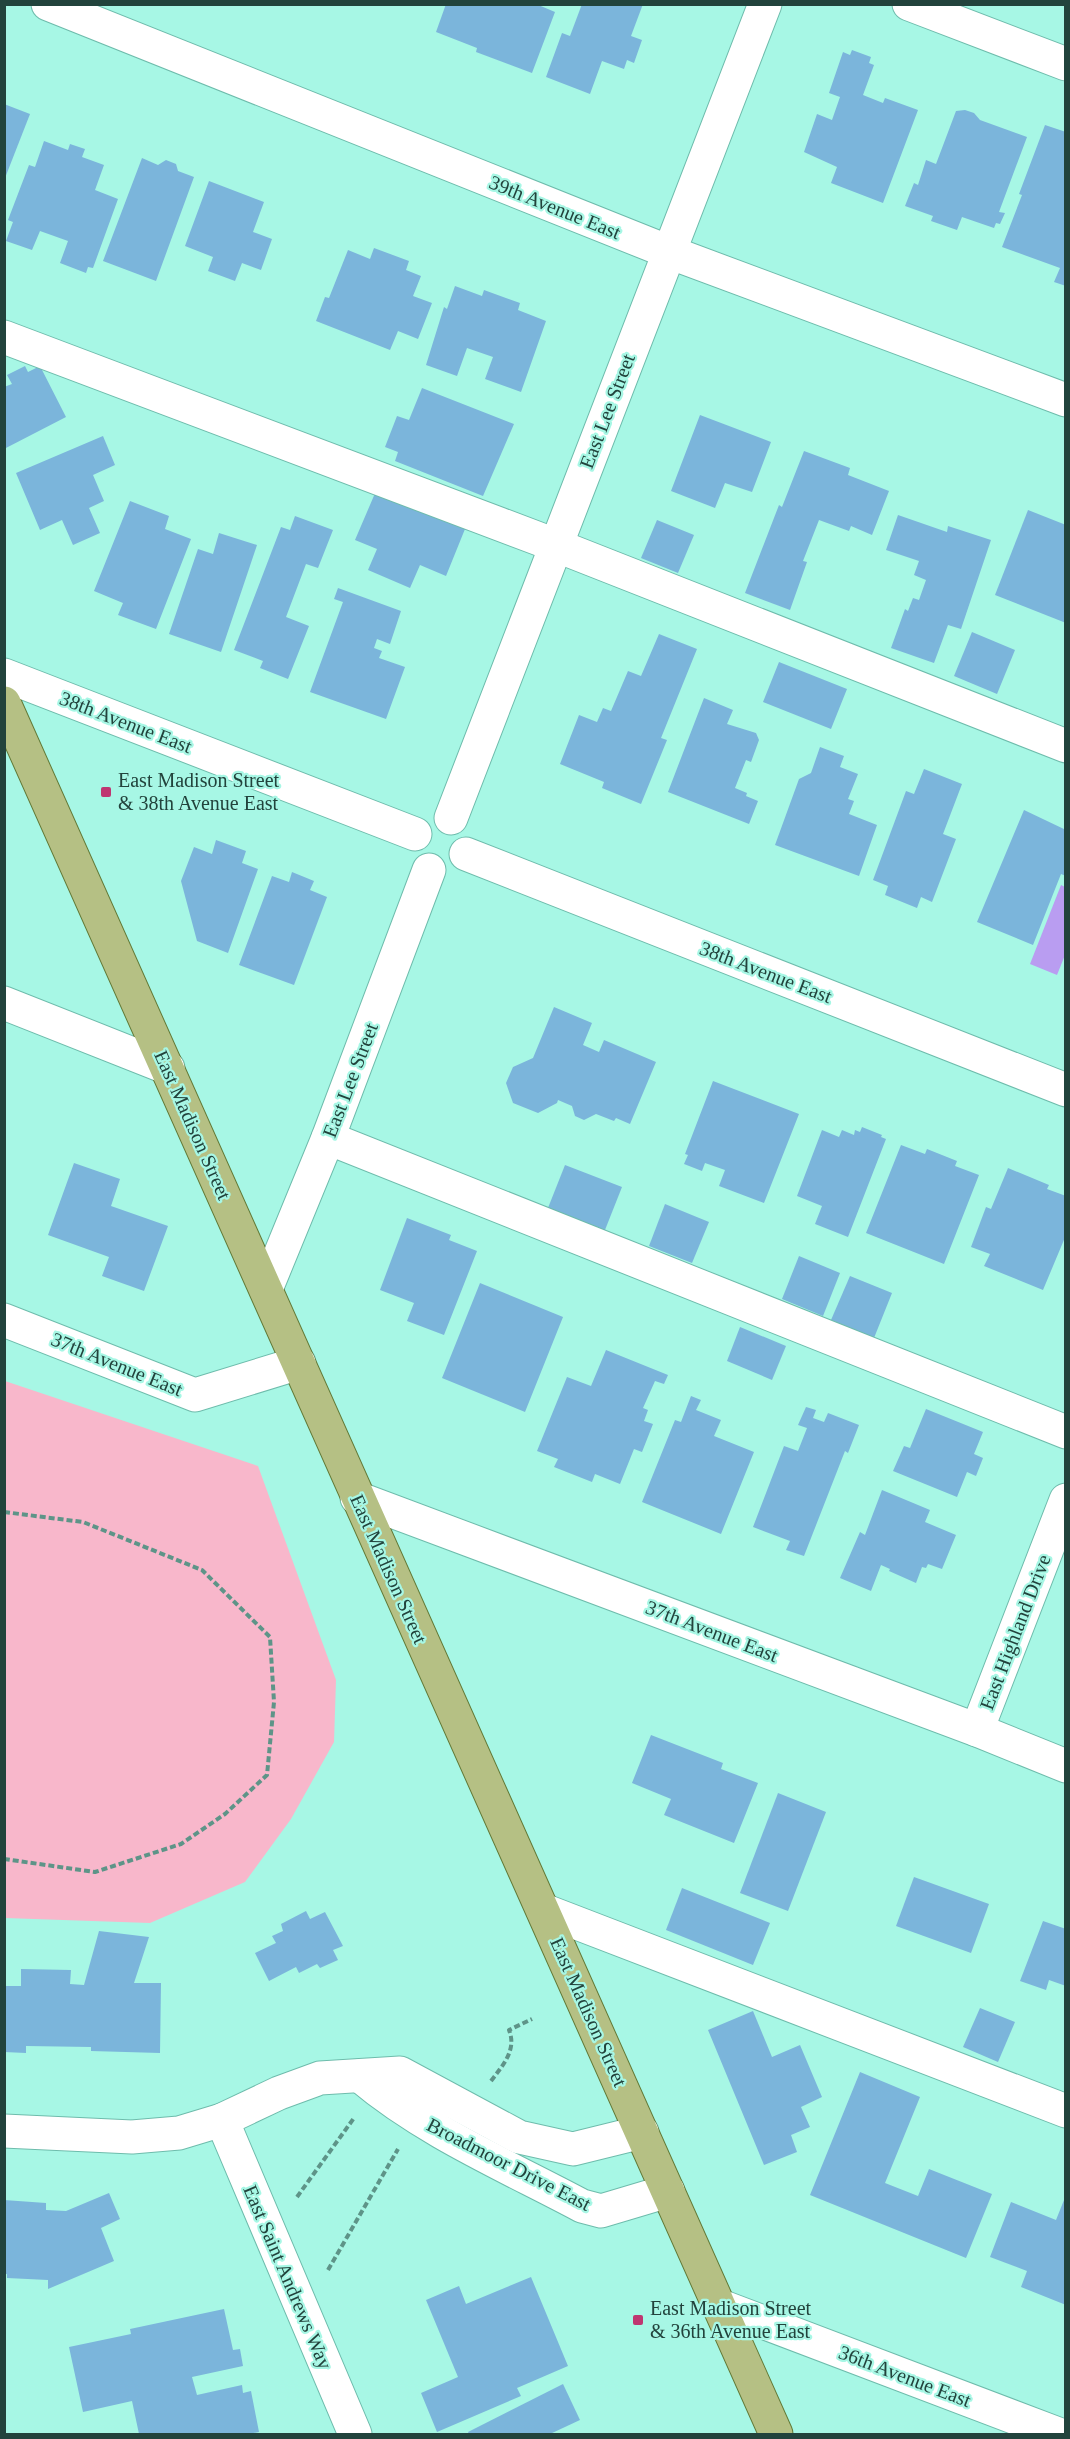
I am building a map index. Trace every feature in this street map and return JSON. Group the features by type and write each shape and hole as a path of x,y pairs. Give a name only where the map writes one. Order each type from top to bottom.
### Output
{"main road":[{"name":"East Madison Street","path":"4,703 776,2434"}],"street":[{"name":"39th Avenue East","path":"48,4 669,252 1065,400"},
{"name":"East Lee Street","path":"451,818 765,4"},
{"path":"909,4 1065,64"},
{"path":"4,337 555,545 1065,746"},
{"name":"38th Avenue East","path":"4,675 415,834"},
{"path":"441,816 451,818 464,830 468,839 466,854 453,870 435,872 429,870 414,856 412,846 415,834 424,822 432,818 441,816"},
{"name":"38th Avenue East","path":"466,854 1065,1090"},
{"name":"East Lee Street","path":"266,1289 328,1137 429,870"},
{"path":"4,1003 168,1068"},
{"path":"328,1137 1065,1432"},
{"name":"37th Avenue East","path":"4,1320 195,1395 299,1363"},
{"name":"37th Avenue East","path":"357,1498 977,1730 1065,1766"},
{"name":"East Highland Drive","path":"977,1730 1065,1500"},
{"path":"543,1910 1065,2111"},
{"name":"Broadmoor Drive East","path":"4,2131 132,2137 179,2133 222,2120 279,2093 320,2078 400,2073 519,2136 573,2149 642,2132"},
{"name":"Broadmoor Drive East","path":"360,2076 389,2100 454,2138 582,2206 602,2211 668,2191"},
{"name":"East Saint Andrews Way","path":"222,2120 355,2434"},
{"name":"36th Avenue East","path":"718,2305 1058,2434"}],"path":[{"path":"4,1512 83,1522 202,1570 270,1637 274,1702 267,1776 225,1814 181,1844 94,1872 4,1858"},
{"path":"490,2082 510,2053 513,2043 509,2030 532,2019"},
{"path":"293,2202 360,2110"},
{"path":"324,2278 400,2146"}],"shaded area":[{"path":"1061,885 1065,887 1065,955 1057,975 1030,964"},
{"path":"5,1381 258,1466 336,1680 334,1742 291,1819 245,1882 150,1923 5,1918"}],"building":[{"path":"446,4 536,4 555,12 532,73 476,52 477,48 436,32"},
{"path":"582,4 643,4 631,36 642,40 634,63 627,60 624,69 602,61 590,94 546,77 562,33 570,36"},
{"path":"852,50 871,57 869,63 874,65 863,95 883,103 885,98 918,110 883,203 831,183 837,167 804,152 817,114 832,120 840,97 829,93 843,52 850,55"},
{"path":"4,104 30,114 5,178 4,178"},
{"path":"965,110 974,113 980,120 1027,137 999,212 1005,213 1000,224 996,223 994,228 962,217 957,230 931,221 933,216 905,206 914,183 918,185 926,160 936,164 956,111"},
{"path":"1045,125 1066,132 1066,286 1054,282 1060,268 1002,247"},
{"path":"44,141 68,150 70,144 85,149 82,157 104,165 95,190 118,199 93,268 88,267 86,273 60,263 68,241 40,231 32,250 6,241 13,222 8,220 29,165 35,167"},
{"path":"142,158 158,165 166,160 176,164 178,171 194,177 156,281 103,261"},
{"path":"209,181 264,202 253,232 272,239 261,270 242,263 235,281 208,271 213,257 185,246"},
{"path":"374,248 409,261 406,270 421,276 413,296 432,303 418,339 398,331 390,350 316,321 325,297 329,298 348,250 370,259"},
{"path":"455,286 482,296 484,290 520,303 518,310 546,321 521,392 485,379 493,357 467,348 457,376 426,365 444,307 447,309"},
{"path":"25,366 28,372 40,366 66,417 4,449 4,387 12,384 7,375"},
{"path":"422,388 514,424 483,496 395,461 398,452 385,447 397,416 409,420"},
{"path":"700,415 771,442 752,492 725,483 715,508 671,491"},
{"path":"103,436 115,465 93,475 104,501 89,508 100,533 73,545 62,520 40,530 16,473"},
{"path":"804,451 850,468 848,475 889,491 872,535 851,526 849,531 819,520 803,561 807,562 790,610 745,593 779,505 782,507"},
{"path":"376,491 465,529 446,576 420,565 410,588 368,570 377,549 355,540"},
{"path":"130,501 169,516 165,529 191,539 156,629 118,615 123,603 94,591"},
{"path":"1028,510 1066,525 1066,623 995,595"},
{"path":"898,515 947,532 948,526 991,540 961,629 948,625 934,663 891,648 905,609 908,611 913,598 919,600 926,580 914,575 919,561 886,550"},
{"path":"295,516 333,530 318,568 306,564 286,617 309,626 288,679 260,668 263,661 234,650 281,527 290,530"},
{"path":"657,520 694,535 678,573 641,558"},
{"path":"219,533 257,545 221,652 169,634 198,549 213,554"},
{"path":"338,588 401,611 390,644 377,639 374,648 382,651 379,658 405,667 386,719 310,692 343,602 334,599"},
{"path":"972,632 1015,650 997,694 954,676"},
{"path":"659,634 697,649 661,738 667,740 641,804 602,788 604,782 560,764 579,715 597,722 603,708 611,711 628,671 641,676"},
{"path":"779,662 847,689 831,729 763,702"},
{"path":"704,698 733,710 727,724 756,733 759,740 751,762 746,760 735,788 758,801 749,824 668,792"},
{"path":"820,747 844,756 840,767 858,774 848,799 854,801 849,814 877,825 859,876 775,845 799,779 811,773"},
{"path":"924,769 962,784 943,834 956,839 932,902 921,897 917,908 885,895 888,886 873,880 906,791 914,794"},
{"path":"1024,810 1066,830 1066,876 1061,874 1033,945 977,922"},
{"path":"216,840 246,851 242,863 258,869 228,953 197,941 181,881 194,847 212,854"},
{"path":"292,872 314,881 310,890 327,897 294,985 239,965 272,876 289,882"},
{"path":"554,1007 592,1023 583,1045 599,1052 604,1040 656,1062 630,1124 616,1118 614,1121 596,1114 584,1120 575,1116 572,1106 558,1100 557,1103 538,1113 513,1103 506,1083 513,1067 533,1058"},
{"path":"713,1081 799,1114 764,1203 719,1186 725,1170 705,1163 702,1171 684,1164 688,1155 685,1154"},
{"path":"862,1127 886,1139 848,1237 815,1224 822,1206 797,1196 822,1130 839,1137 842,1130 854,1135 855,1130 860,1132"},
{"path":"901,1145 925,1154 927,1149 957,1161 955,1166 979,1175 944,1264 866,1233"},
{"path":"74,1163 120,1179 111,1206 168,1226 144,1291 102,1276 109,1257 48,1235"},
{"path":"565,1165 622,1187 603,1235 546,1213"},
{"path":"1008,1168 1049,1185 1047,1189 1066,1196 1066,1235 1043,1290 984,1266 990,1254 971,1247 986,1207 991,1209"},
{"path":"665,1204 709,1222 692,1263 649,1246"},
{"path":"407,1218 451,1235 449,1240 477,1251 444,1335 407,1321 414,1303 380,1290"},
{"path":"799,1256 840,1273 823,1316 782,1299"},
{"path":"850,1276 892,1293 874,1338 831,1320"},
{"path":"480,1283 563,1317 525,1412 442,1378"},
{"path":"740,1327 786,1346 772,1380 727,1361"},
{"path":"606,1350 668,1375 664,1384 655,1381 643,1408 648,1410 644,1421 653,1424 642,1452 634,1449 620,1484 595,1474 592,1482 554,1467 558,1459 537,1451 567,1377 591,1386"},
{"path":"691,1396 701,1400 696,1410 721,1420 714,1436 754,1452 721,1534 642,1502 675,1420 681,1422"},
{"path":"806,1407 816,1410 813,1418 824,1422 828,1413 859,1425 848,1453 845,1451 804,1556 786,1550 790,1541 753,1527 784,1446 798,1451 807,1428 798,1425"},
{"path":"926,1409 983,1432 974,1454 983,1458 976,1476 967,1472 957,1497 893,1471 904,1446 910,1448"},
{"path":"882,1490 930,1510 925,1522 956,1535 942,1569 928,1564 926,1568 922,1567 916,1583 881,1565 871,1591 840,1578 860,1532 865,1535"},
{"path":"651,1735 723,1763 721,1769 758,1783 734,1843 664,1815 671,1799 632,1783"},
{"path":"778,1793 826,1812 788,1911 740,1893"},
{"path":"914,1877 989,1904 971,1953 896,1926"},
{"path":"682,1888 770,1923 753,1965 666,1930"},
{"path":"306,1911 310,1919 325,1912 343,1946 333,1950 338,1960 320,1968 317,1964 299,1973 296,1967 269,1981 255,1953 276,1943 272,1936 283,1931 281,1924"},
{"path":"1043,1921 1066,1929 1066,1986 1049,1980 1046,1990 1020,1981"},
{"path":"99,1931 149,1937 134,1983 161,1983 160,2053 91,2051 91,2047 26,2046 26,2053 4,2052 4,1986 21,1986 21,1969 71,1970 70,1984 84,1985"},
{"path":"980,2008 1015,2022 998,2062 963,2047"},
{"path":"753,2011 772,2057 800,2045 822,2097 801,2107 810,2127 791,2135 797,2152 764,2165 708,2030"},
{"path":"860,2072 920,2097 885,2183 918,2196 929,2169 992,2194 966,2258 810,2195"},
{"path":"109,2193 120,2219 101,2228 114,2261 48,2289 48,2280 7,2278 7,2274 4,2274 4,2200 46,2203 46,2210 66,2211"},
{"path":"1066,2195 1066,2305 1021,2287 1027,2271 990,2257 1011,2202 1056,2220"},
{"path":"531,2277 568,2366 517,2388 521,2396 437,2432 421,2393 458,2377 426,2300 459,2286 466,2304"},
{"path":"224,2309 233,2350 240,2349 243,2366 192,2377 197,2395 242,2385 243,2393 251,2391 259,2432 248,2434 139,2434 132,2401 83,2412 69,2347 131,2334 130,2329"},
{"path":"563,2384 580,2420 550,2434 469,2434 468,2432"}],"place":[{"name":"East Madison Street & 38th Avenue East","path":"106,792"},
{"name":"East Madison Street & 36th Avenue East","path":"638,2320"}]}
